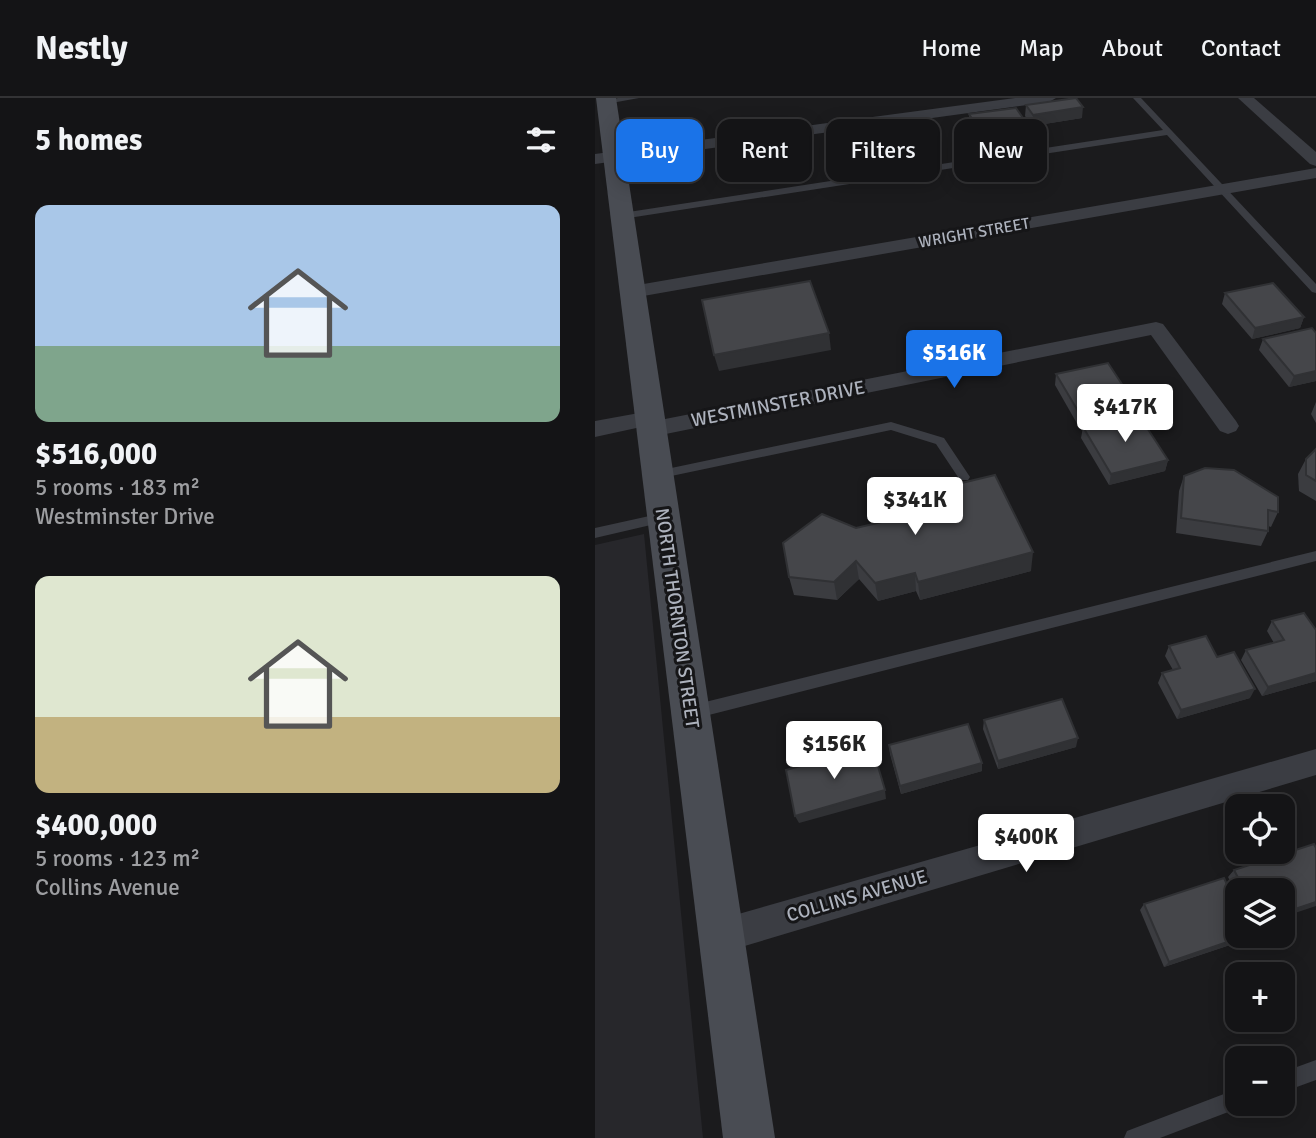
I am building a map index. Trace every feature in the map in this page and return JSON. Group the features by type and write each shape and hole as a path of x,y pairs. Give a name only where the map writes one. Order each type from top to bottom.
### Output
{"street":[{"path":"604,158 1049,98"},
{"path":"1245,98 1316,161"},
{"name":"NORTH THORNTON STREET","path":"616,99 604,158 622,216 749,1138"},
{"name":"WRIGHT STREET","path":"632,292 1316,173"},
{"name":"WESTMINSTER DRIVE","path":"651,423 1156,328 1228,426"},
{"path":"595,429 651,423"},
{"name":"COLLINS AVENUE","path":"721,936 1316,762"}],"lane":[{"path":"1137,98 1316,290"},
{"path":"622,216 1168,132"},
{"path":"657,475 891,426 940,441 964,477"},
{"path":"595,533 663,518"},
{"path":"690,712 1316,556"},
{"path":"1295,1078 1316,1070"},
{"path":"1133,1138 1225,1104"}],"shaded area":[{"path":"644,534 703,1138 595,1138 595,545"}],"building":[{"path":"1076,98 1083,107 1033,115 1026,105"},
{"path":"1016,108 1023,118 972,119 969,114"},
{"path":"810,281 829,333 714,355 702,300"},
{"path":"1273,283 1304,317 1255,328 1225,293"},
{"path":"1312,328 1316,333 1316,371 1294,376 1263,339"},
{"path":"1108,363 1135,404 1081,416 1056,374"},
{"path":"1138,414 1168,460 1111,474 1083,427"},
{"path":"1316,449 1316,481 1306,475 1306,459"},
{"path":"1205,468 1234,470 1278,497 1278,512 1268,510 1268,531 1181,518 1184,476"},
{"path":"995,475 1033,552 918,582 915,573 875,583 856,561 834,582 789,577 783,543 822,514 856,528 899,518 891,500"},
{"path":"1304,613 1316,630 1316,673 1268,687 1246,650 1284,640 1272,621"},
{"path":"1206,636 1217,657 1234,652 1255,689 1181,710 1162,673 1180,668 1169,646"},
{"path":"1062,699 1078,738 998,761 984,720"},
{"path":"968,724 982,763 900,786 889,745"},
{"path":"872,746 885,790 795,816 786,770"},
{"path":"1314,844 1316,848 1316,902 1295,909 1295,878 1238,878 1234,870 1252,864 1295,864 1295,850"},
{"path":"1224,878 1225,943 1169,962 1144,904"}]}
